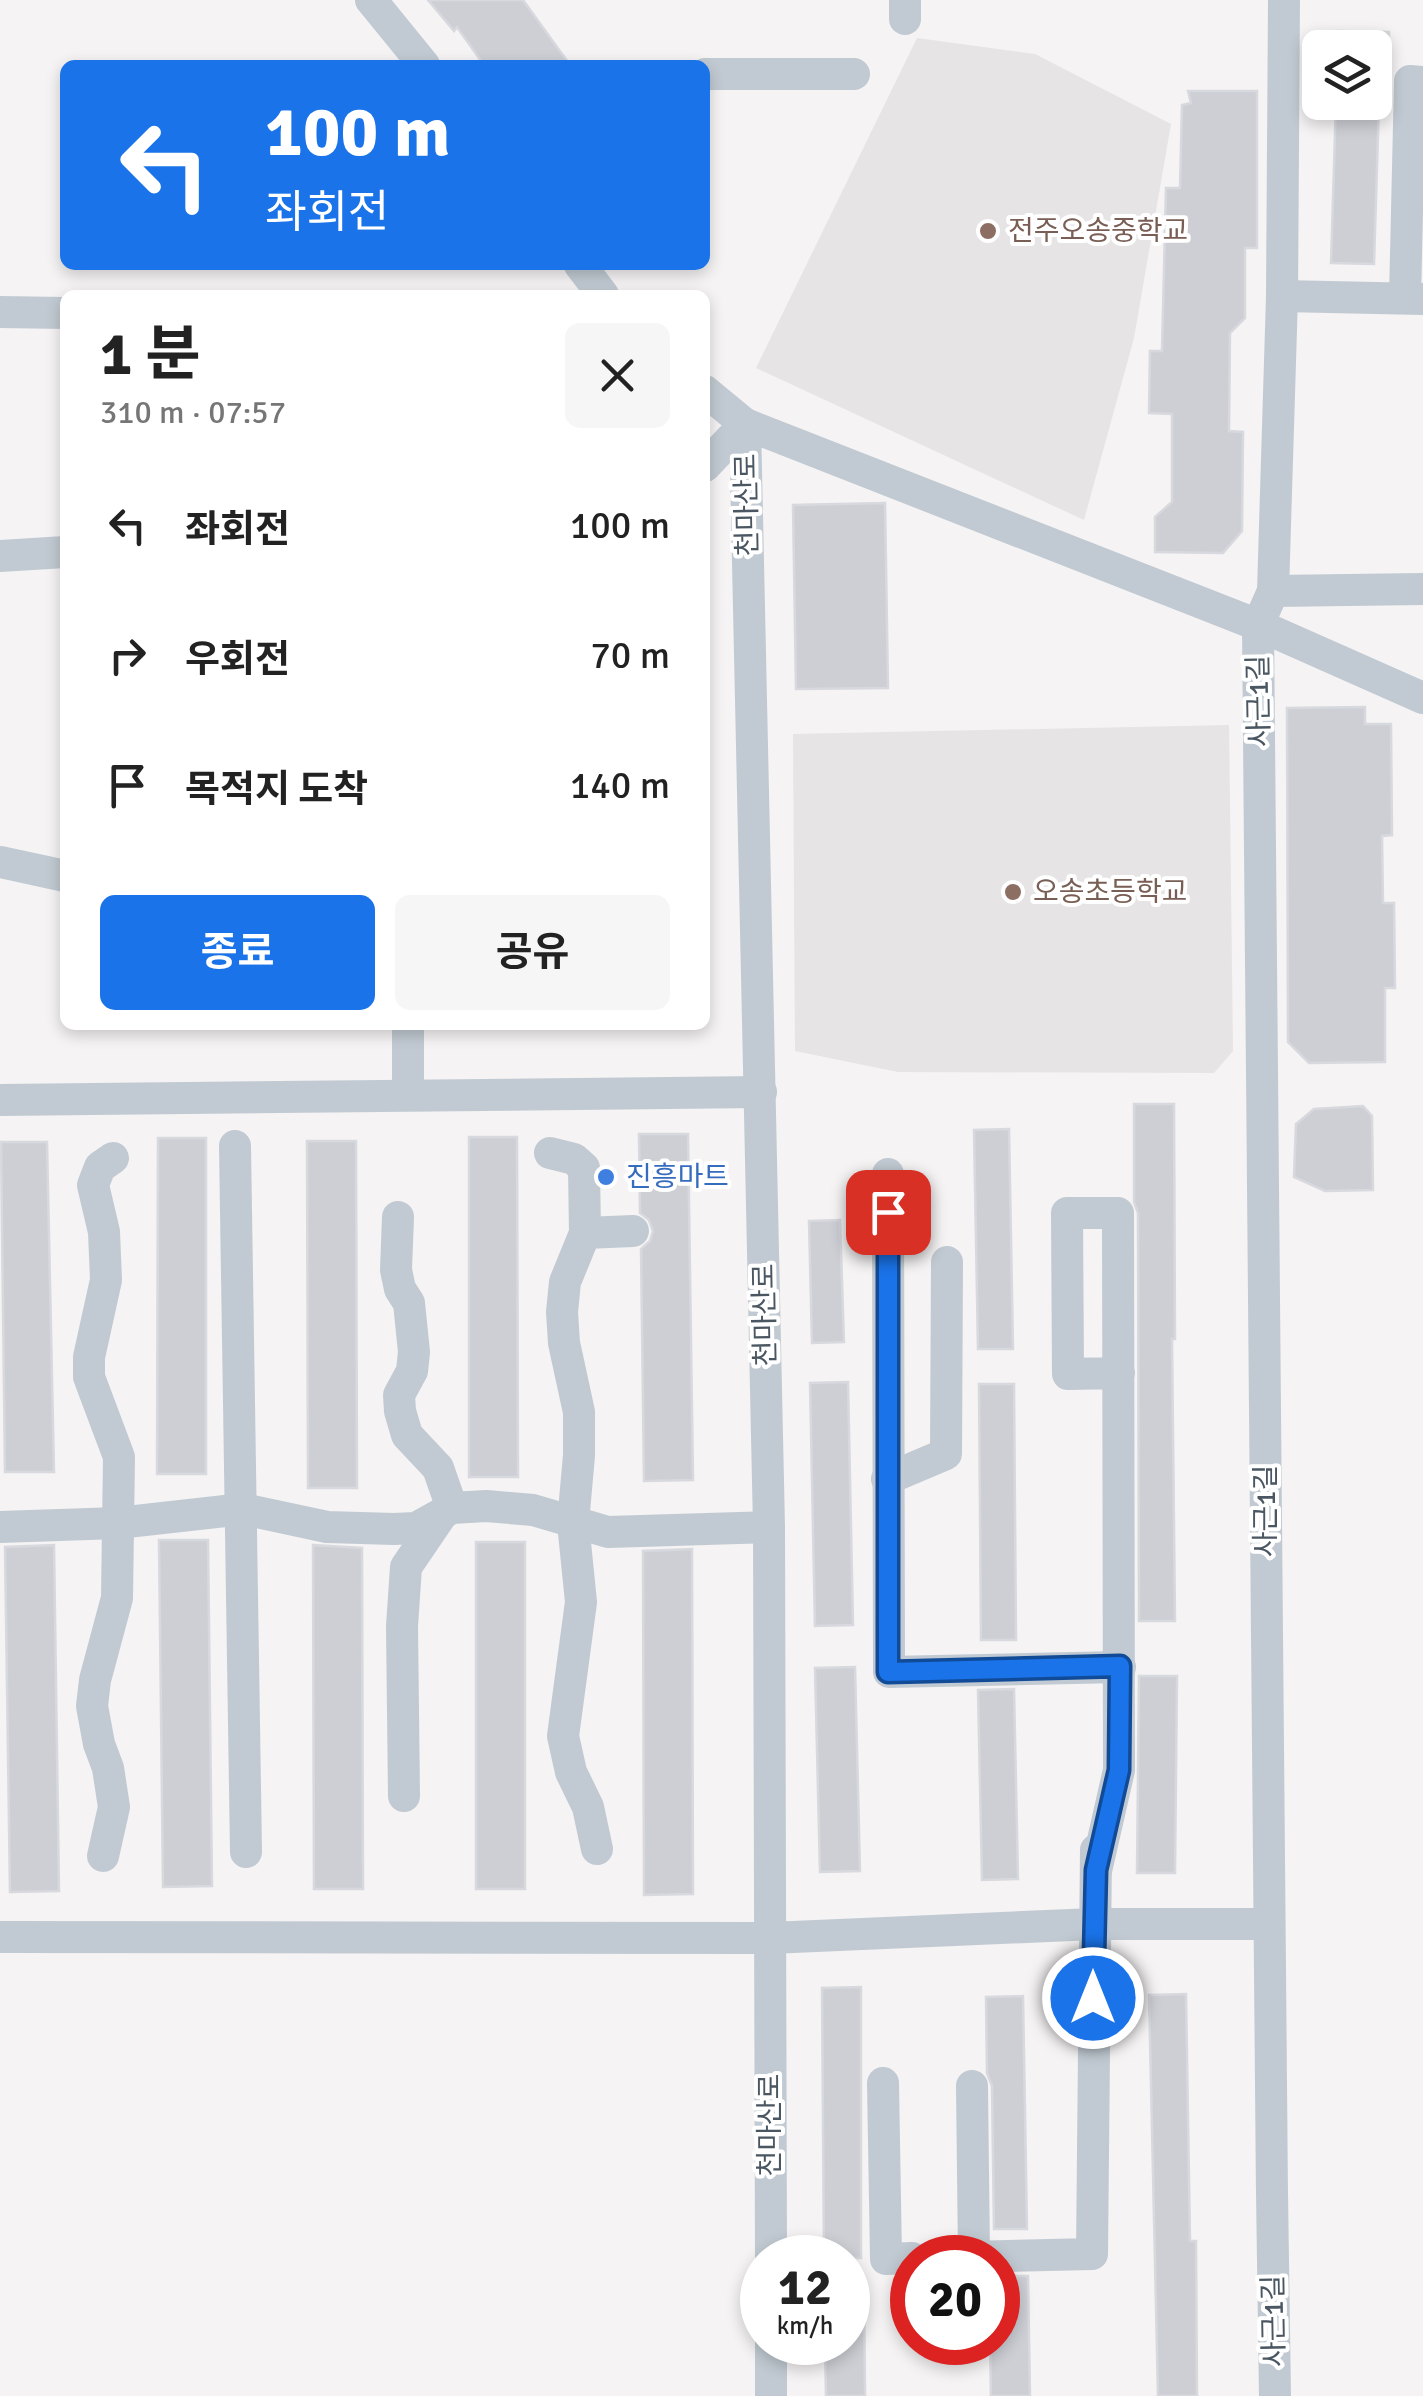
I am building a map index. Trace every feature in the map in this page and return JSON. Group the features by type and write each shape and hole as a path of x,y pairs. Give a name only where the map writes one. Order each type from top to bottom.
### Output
{"street":[{"path":"371,0 420,60"},
{"name":"사근1길","path":"1276,2396 1267,1924 1265,1075 1258,626 1273,590 1282,296 1284,0"},
{"path":"710,74 854,74"},
{"path":"1282,296 1414,299 1410,82 1423,82"},
{"path":"584,270 599,290"},
{"path":"0,312 60,313"},
{"name":"천마산로","path":"710,395 745,424 769,1526 771,2235"},
{"path":"710,461 745,424"},
{"name":"사근1길","path":"745,424 1258,626 1423,698"},
{"path":"0,556 60,552"},
{"path":"1273,590 1423,589"},
{"path":"0,862 60,875"},
{"path":"408,1030 408,1095"},
{"path":"0,1100 761,1092"},
{"path":"235,1146 246,1852"},
{"path":"550,1153 574,1158 584,1168 585,1233 565,1282 562,1312 564,1343 579,1412 580,1455 573,1522 581,1616 562,1736 571,1772 588,1807 597,1849"},
{"path":"103,1856 114,1807 92,1706 117,1598 119,1457 89,1378 89,1357 106,1280 104,1232 92,1185 100,1166 113,1158"},
{"path":"888,1174 888,1672 1120,1666"},
{"path":"1096,1870 1119,1770 1120,1666 1119,1373 1118,1213 1066,1213 1068,1374 1119,1373"},
{"path":"398,1217 396,1270 400,1289 409,1303 414,1352 412,1371 399,1395 400,1411 407,1435 438,1468 446,1512 406,1567 402,1626 404,1796"},
{"path":"585,1233 632,1231"},
{"path":"887,1479 946,1454 947,1262"},
{"path":"0,1527 118,1523 242,1508 327,1527 416,1528 446,1512 486,1506 533,1510 608,1532 769,1526"},
{"path":"1020,2255 1092,2254 1098,1736"},
{"path":"0,1937 770,1938 1094,1924 1267,1924"},
{"path":"883,2084 886,2258 890,2258"},
{"path":"972,2086 974,2235"},
{"path":"771,2365 771,2396"}],"shaded area":[{"name":"전주오송중학교","path":"917,38 1035,54 1171,124 1134,338 1084,520 756,368"},
{"name":"오송초등학교","path":"1229,725 1233,1051 1214,1073 898,1072 795,1051 793,734"}],"building":[{"path":"428,0 523,0 566,60 480,60 457,27 454,31"},
{"path":"1188,91 1257,91 1257,248 1245,248 1245,318 1230,333 1229,431 1243,432 1242,531 1223,553 1155,552 1155,517 1172,502 1172,414 1149,413 1150,351 1162,351 1166,188 1180,188 1182,105 1191,103"},
{"path":"1335,120 1378,120 1374,264 1331,263"},
{"path":"885,503 888,688 796,689 793,505"},
{"path":"1365,707 1365,724 1391,724 1392,835 1382,836 1383,903 1394,903 1395,988 1385,988 1385,1062 1309,1063 1288,1042 1287,708"},
{"path":"1134,1104 1174,1104 1175,1621 1139,1621"},
{"path":"1363,1106 1372,1116 1373,1190 1325,1191 1294,1177 1296,1124 1314,1109"},
{"path":"1009,1129 1013,1349 978,1349 974,1130"},
{"path":"639,1134 688,1134 693,1480 644,1481 641,1249 650,1241 653,1231 649,1220 640,1213"},
{"path":"469,1137 517,1137 518,1477 469,1477"},
{"path":"158,1138 206,1138 206,1474 157,1474"},
{"path":"307,1141 356,1141 357,1488 308,1488"},
{"path":"1,1142 47,1142 54,1472 5,1472"},
{"path":"840,1220 844,1342 812,1343 809,1221"},
{"path":"848,1382 853,1625 815,1626 810,1383"},
{"path":"979,1384 1014,1384 1016,1640 981,1640"},
{"path":"159,1540 208,1540 212,1886 163,1887"},
{"path":"476,1542 525,1542 525,1889 476,1889"},
{"path":"54,1545 59,1891 10,1892 5,1547"},
{"path":"313,1545 362,1548 363,1889 314,1889"},
{"path":"692,1549 693,1894 644,1895 643,1551"},
{"path":"855,1667 860,1871 820,1872 815,1668"},
{"path":"1139,1676 1177,1676 1175,1873 1137,1873"},
{"path":"1014,1689 1018,1879 982,1880 978,1690"},
{"path":"861,1987 861,2235 824,2235 822,1988"},
{"path":"1186,1994 1190,2241 1196,2241 1197,2396 1158,2396 1149,1995"},
{"path":"1023,1996 1027,2229 994,2229 986,1997"},
{"path":"1020,2276 1028,2276 1030,2396 991,2396 990,2365 1020,2365"},
{"path":"825,2365 865,2365 865,2396 826,2396"}],"place":[{"name":"전주오송중학교","path":"988,231"},
{"name":"오송초등학교","path":"1013,892"},
{"name":"진흥마트","path":"606,1177"}],"route":[{"path":"888,1212 888,1672 1120,1666 1119,1770 1096,1870 1093,1998"}]}
